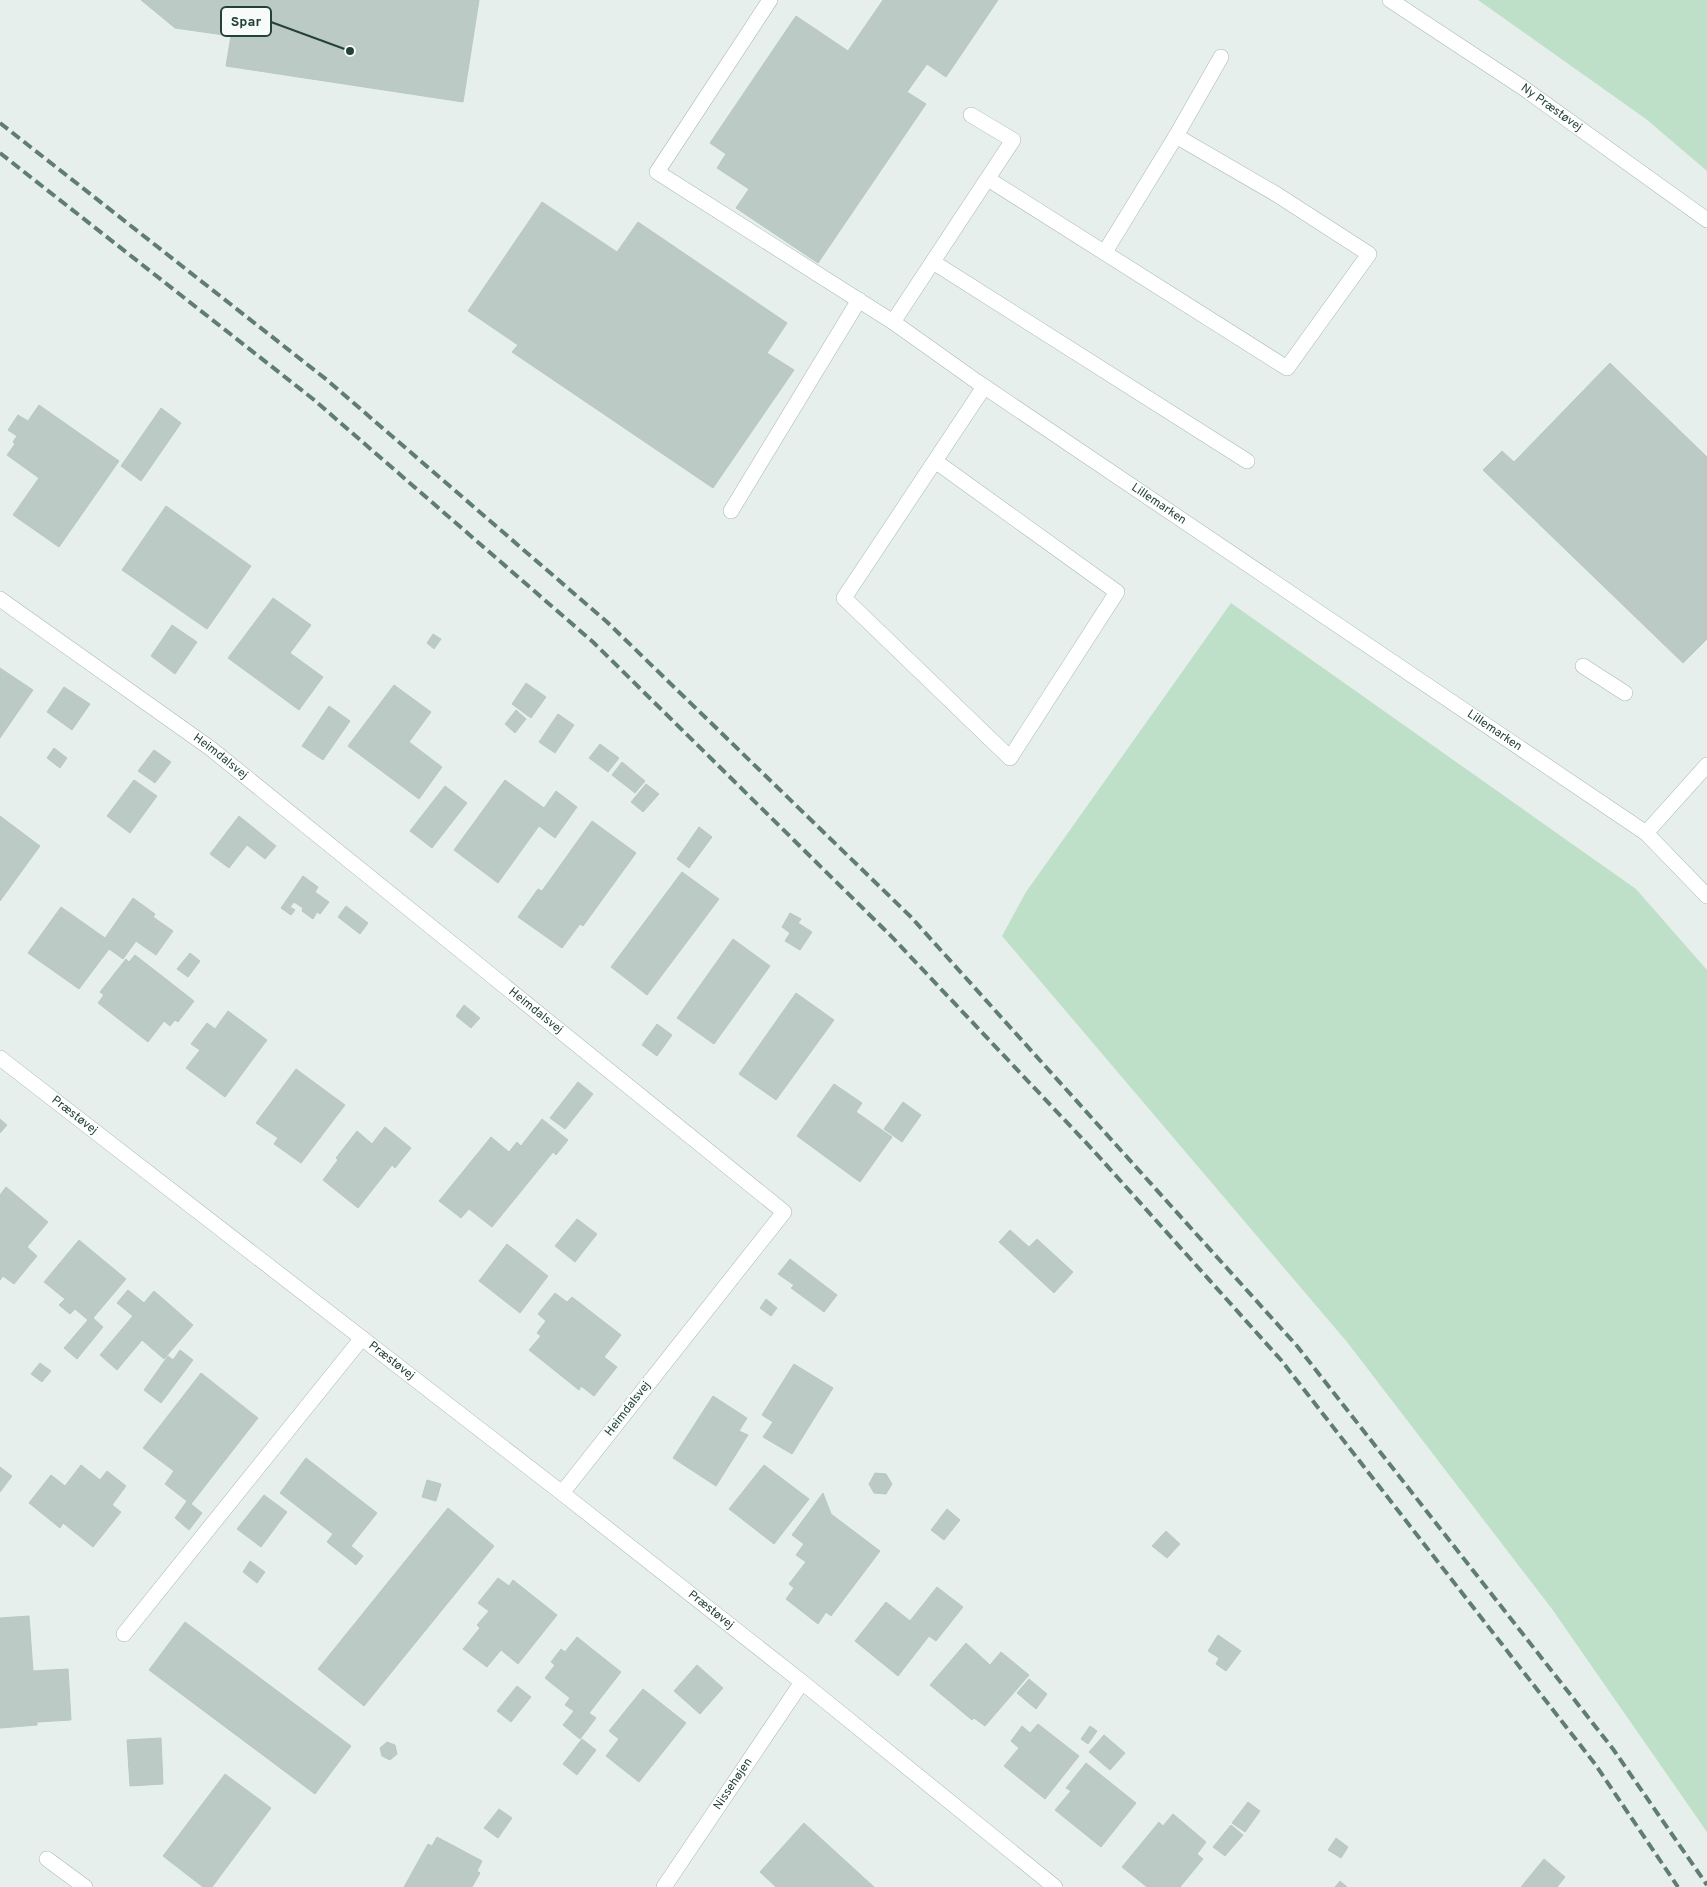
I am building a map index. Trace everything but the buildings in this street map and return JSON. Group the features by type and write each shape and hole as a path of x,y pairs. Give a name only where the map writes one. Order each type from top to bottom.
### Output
{"street":[{"name":"Lillemarken","path":"770,0 657,172 893,322 984,387 1646,834 1707,896"},
{"name":"Ny Præstøvej","path":"1390,0 1522,88 1707,220"},
{"path":"1105,252 1176,136 1221,57"},
{"path":"893,322 1013,140 971,115"},
{"path":"988,179 1287,368 1369,254 1276,194 1176,136"},
{"path":"933,262 1247,462"},
{"path":"731,511 859,300"},
{"path":"935,461 1117,592 1010,758 844,598 984,387"},
{"name":"Heimdalsvej","path":"0,599 210,748 784,1212 562,1493"},
{"path":"1583,666 1625,693"},
{"path":"1646,834 1707,765"},
{"name":"Præstøvej","path":"0,1058 562,1493 802,1682 1055,1887"},
{"name":"Præstøvej","path":"124,1634 362,1338"},
{"name":"Nissehøjen","path":"664,1887 802,1682"},
{"path":"47,1859 85,1887"}],"green space":[{"path":"1478,0 1707,0 1707,171 1646,119"},
{"path":"1231,603 1636,889 1707,970 1707,1832 1552,1609 1347,1342 1002,936 1026,892"}],"railway":[{"path":"0,123 327,380 607,622 911,917 1297,1346 1613,1749 1707,1885"},
{"path":"0,153 313,399 593,642 891,936 1092,1149 1281,1360 1595,1764 1678,1887"}],"place":[{"name":"Spar","path":"350,51"}]}
